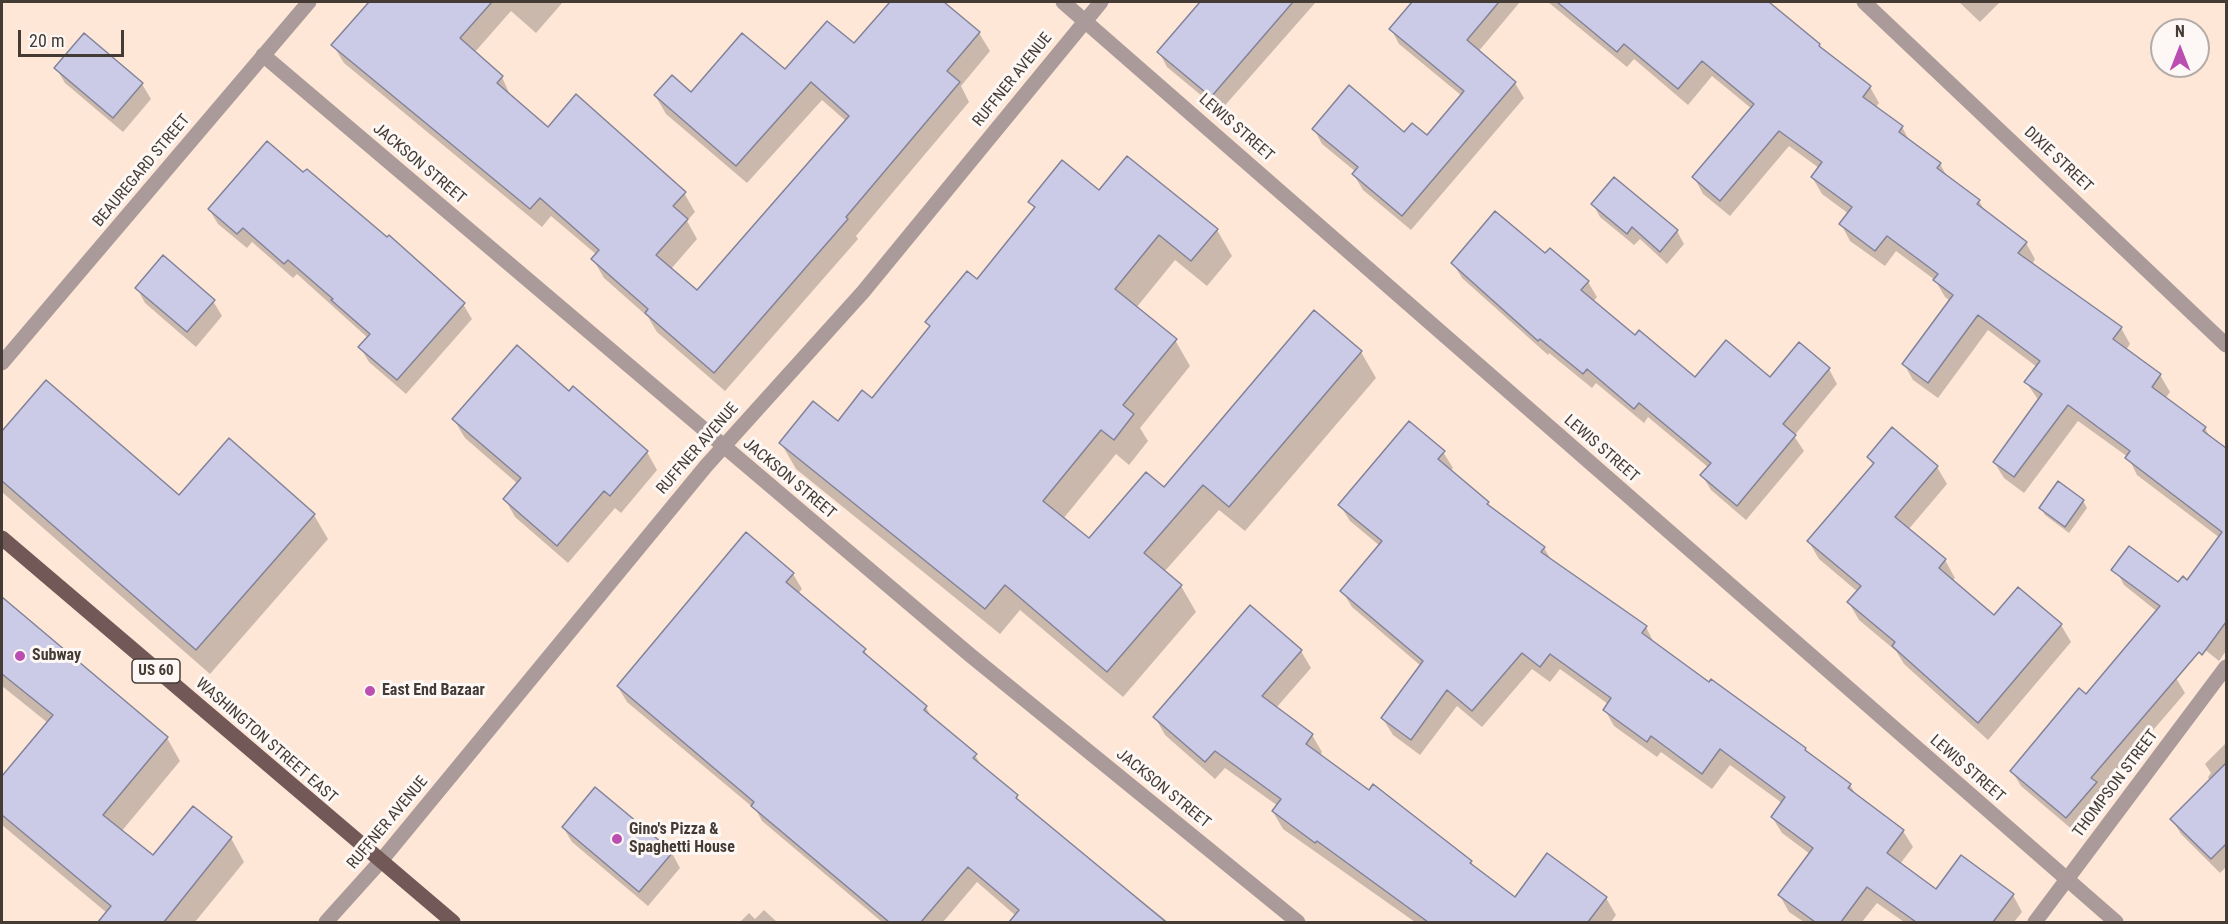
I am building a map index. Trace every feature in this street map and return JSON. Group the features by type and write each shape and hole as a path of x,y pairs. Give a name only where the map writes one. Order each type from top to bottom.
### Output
{"main road":[{"name":"WASHINGTON STREET EAST","path":"2,538 453,922"}],"street":[{"name":"BEAUREGARD STREET","path":"2,363 309,2"},
{"name":"LEWIS STREET","path":"1063,2 2066,881 2116,922"},
{"name":"RUFFNER AVENUE","path":"326,922 380,862 723,446 863,292 1101,2"},
{"name":"DIXIE STREET","path":"1864,2 2226,345"},
{"name":"JACKSON STREET","path":"263,55 980,663 1298,922"},
{"name":"THOMPSON STREET","path":"2035,922 2226,667"}],"building":[{"path":"369,2 492,2 460,38 503,76 497,83 548,127 576,94 686,192 673,206 688,219 656,255 697,290 849,116 811,82 736,166 654,95 672,75 691,92 742,33 785,69 827,21 854,43 890,2 944,2 980,32 947,71 960,82 846,217 848,219 714,373 645,313 648,309 591,259 599,250 540,198 530,209 331,45"},
{"path":"1200,2 1293,2 1211,97 1157,52"},
{"path":"1412,2 1499,2 1467,40 1516,82 1402,216 1352,174 1358,167 1312,129 1349,85 1404,132 1412,123 1427,135 1464,91 1389,29"},
{"path":"1557,2 1769,2 1820,44 1819,46 1871,86 1863,97 1903,126 1899,132 1941,163 1937,168 1980,200 1977,204 2027,242 2018,253 2122,327 2113,339 2161,374 2152,387 2206,427 2203,431 2226,448 2226,622 2202,655 2199,652 2091,778 2097,782 2066,818 2010,771 2079,688 2086,694 2160,606 2111,570 2129,546 2178,582 2183,576 2187,580 2222,532 2125,458 2130,451 2068,405 2014,477 1993,462 2042,394 2024,382 2040,361 1978,315 1928,383 1902,364 1953,295 1933,280 1938,274 1887,236 1875,251 1839,224 1852,207 1811,177 1822,162 1779,131 1720,201 1692,177 1754,104 1702,61 1678,89 1624,44 1617,52"},
{"path":"84,33 143,83 113,118 54,68"},
{"path":"267,141 303,172 307,169 387,237 389,235 465,303 397,380 358,347 370,334 331,300 333,299 288,260 284,264 243,228 237,234 208,209"},
{"path":"1127,156 1218,229 1191,261 1159,235 1115,289 1177,339 1123,405 1134,414 1114,440 1101,430 1043,501 1089,538 1146,472 1164,487 1314,310 1362,351 1229,507 1203,485 1144,553 1182,585 1107,672 1005,585 985,609 779,443 813,401 838,421 862,390 872,398 930,326 925,322 967,271 977,279 1035,207 1028,202 1062,160 1099,190"},
{"path":"1614,177 1678,230 1660,252 1632,227 1627,234 1591,204"},
{"path":"1495,211 1545,253 1550,248 1589,281 1581,290 1635,335 1639,330 1695,377 1726,340 1770,377 1799,342 1830,368 1783,424 1796,435 1737,506 1700,475 1711,463 1639,403 1634,409 1587,369 1583,374 1540,339 1538,341 1451,263"},
{"path":"163,255 215,300 187,332 135,288"},
{"path":"517,345 569,391 573,386 648,451 610,496 604,491 557,546 503,499 521,478 452,419"},
{"path":"46,380 179,495 229,438 315,514 196,650 2,481 2,431"},
{"path":"1409,421 1445,451 1438,459 1489,502 1487,504 1545,547 1541,552 1647,626 1642,633 1709,682 1711,679 1806,748 1805,750 1851,784 1848,788 1904,830 1887,853 1936,889 1961,855 2014,894 1993,922 1916,922 1867,887 1841,922 1815,922 1778,895 1813,848 1771,817 1785,797 1720,749 1702,774 1651,736 1647,742 1603,710 1611,698 1550,654 1540,667 1522,653 1472,711 1447,690 1411,740 1381,718 1423,661 1340,591 1382,541 1338,505"},
{"path":"1892,427 1938,466 1895,517 1946,559 1939,568 1994,615 2018,587 2062,624 1978,723 1892,646 1895,642 1847,602 1861,586 1807,541 1874,463 1867,457"},
{"path":"2058,481 2084,500 2065,527 2039,508"},
{"path":"746,532 794,573 786,582 866,649 863,652 927,706 924,710 977,754 973,758 1018,795 1016,798 1166,922 1009,922 1019,910 968,867 921,922 889,922 751,806 754,802 617,686"},
{"path":"2,597 168,737 103,815 153,855 193,806 232,837 164,922 98,922 111,906 2,815 2,776 53,715 2,674"},
{"path":"1250,605 1302,650 1262,696 1313,734 1306,744 1369,790 1373,784 1515,897 1547,853 1607,897 1588,922 1428,922 1272,811 1281,799 1215,751 1205,762 1153,717"},
{"path":"2226,763 2226,844 2211,859 2170,819"},
{"name":"Gino's Pizza & Spaghetti House","path":"595,787 673,852 639,892 562,827"}],"place":[{"name":"Subway","path":"20,656"},
{"name":"East End Bazaar","path":"370,691"},
{"name":"Gino's Pizza & Spaghetti House","path":"617,839"}]}
